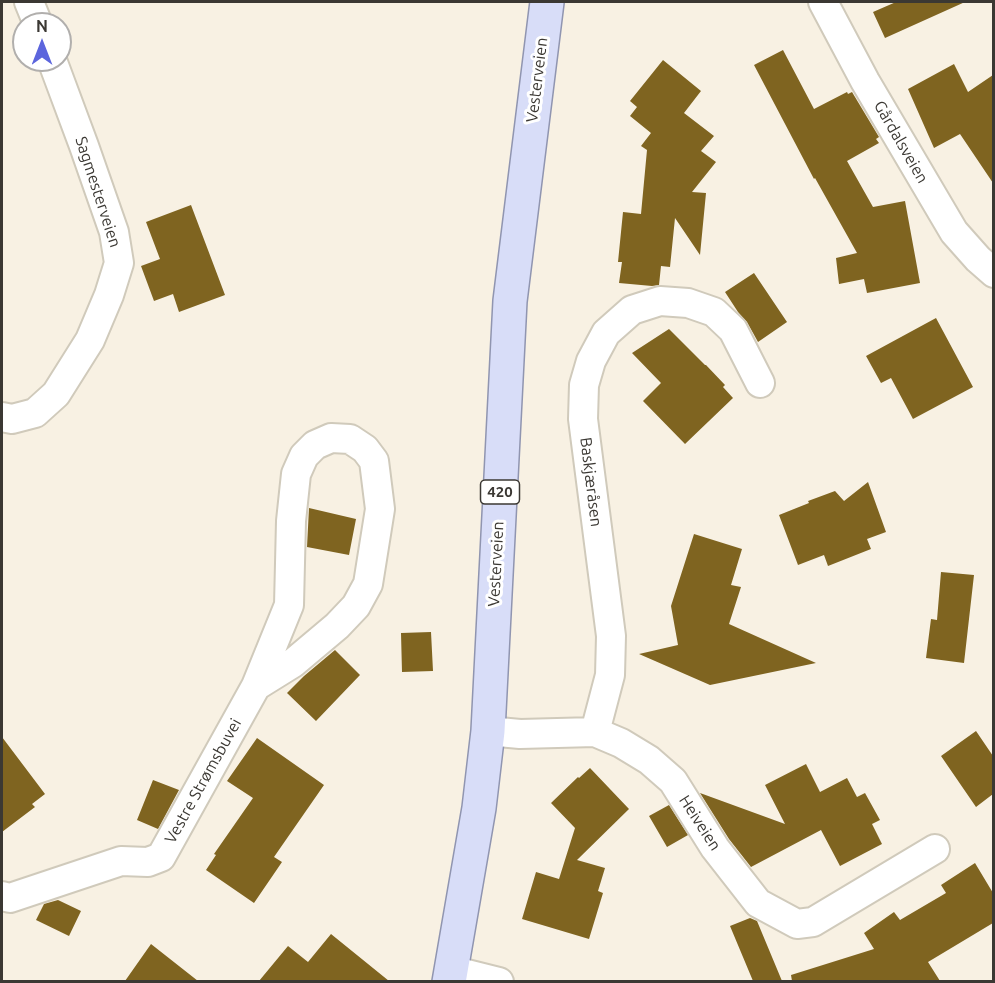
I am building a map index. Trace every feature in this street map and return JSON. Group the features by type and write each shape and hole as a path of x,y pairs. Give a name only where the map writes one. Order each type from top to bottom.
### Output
{"main road":[{"name":"Vesterveien","path":"450,976 479,808 488,731 510,301 547,2"}],"street":[{"name":"Gårdalsveien","path":"823,2 954,232 978,260 993,273"},
{"name":"Sagmesterveien","path":"2,417 12,419 35,413 56,394 90,340 110,295 119,263 114,232 56,72"},
{"name":"Baskjæråsen","path":"595,732 610,675 611,636 583,419 584,385 591,361 606,333 632,310 660,302 688,303 714,312 733,330 760,383"},
{"path":"330,438 350,439 365,449 374,461 380,509 368,584 356,606 337,627 292,663 256,686 289,605 291,521 296,474 304,456 315,445 330,438"},
{"name":"Vestre Strømsbuvei","path":"2,897 10,898 121,861 148,862 161,857 256,686"},
{"path":"488,731 520,734 595,732"},
{"name":"Heiveien","path":"595,732 621,743 649,760 673,781 715,848 758,903 797,924 813,922 935,849"},
{"path":"450,976 499,981"}],"building":[{"path":"896,2 965,2 885,38 873,12"},
{"path":"783,50 814,109 847,92 848,94 852,92 879,137 876,139 879,143 847,161 873,207 905,201 920,283 867,293 864,279 839,284 836,258 857,253 814,179 754,65"},
{"path":"663,60 701,91 684,113 714,136 701,151 716,162 692,192 706,193 700,255 675,218 670,267 661,266 659,285 619,283 622,262 618,262 623,212 641,214 647,150 641,146 651,133 630,116 637,107 630,101"},
{"path":"954,64 968,92 993,75 993,183 960,134 934,148 908,89"},
{"path":"191,205 225,295 179,312 173,294 154,301 141,266 160,259 146,222"},
{"path":"754,273 787,322 758,342 747,322 725,292"},
{"path":"936,318 973,387 913,419 891,378 881,383 866,356"},
{"path":"669,329 725,385 723,387 733,398 685,444 643,401 661,383 632,353"},
{"path":"868,482 886,532 867,539 871,549 828,566 824,555 798,565 779,515 835,491 844,501"},
{"path":"309,508 356,519 349,555 307,547"},
{"path":"694,534 742,549 731,585 741,587 729,624 816,663 710,685 639,654 678,645 671,606"},
{"path":"941,572 974,575 964,663 926,658 931,619 937,620"},
{"path":"431,632 433,671 402,672 401,633"},
{"path":"335,650 360,675 316,721 287,693"},
{"path":"976,731 993,756 993,794 976,807 941,756"},
{"path":"2,737 45,794 32,804 35,807 2,832"},
{"path":"257,738 324,785 274,857 282,862 254,903 206,870 216,855 214,854 253,798 227,781"},
{"path":"806,764 820,792 847,778 857,797 865,793 880,820 872,824 882,844 840,866 821,830 751,867 729,839 700,793 785,824 765,785"},
{"path":"590,768 629,809 577,860 605,868 598,891 603,893 589,939 522,919 536,872 559,879 575,828 551,803"},
{"path":"153,780 179,790 158,829 137,820"},
{"path":"669,805 688,835 667,847 649,816"},
{"path":"975,863 993,893 993,923 928,962 940,981 792,981 791,975 874,949 864,933 894,912 900,920 946,893 941,885"},
{"path":"58,900 81,911 69,936 36,920 44,904"},
{"path":"750,918 757,921 782,981 753,981 730,926"},
{"path":"331,934 389,981 259,981 288,946 308,962"},
{"path":"151,944 198,981 125,981"}]}
